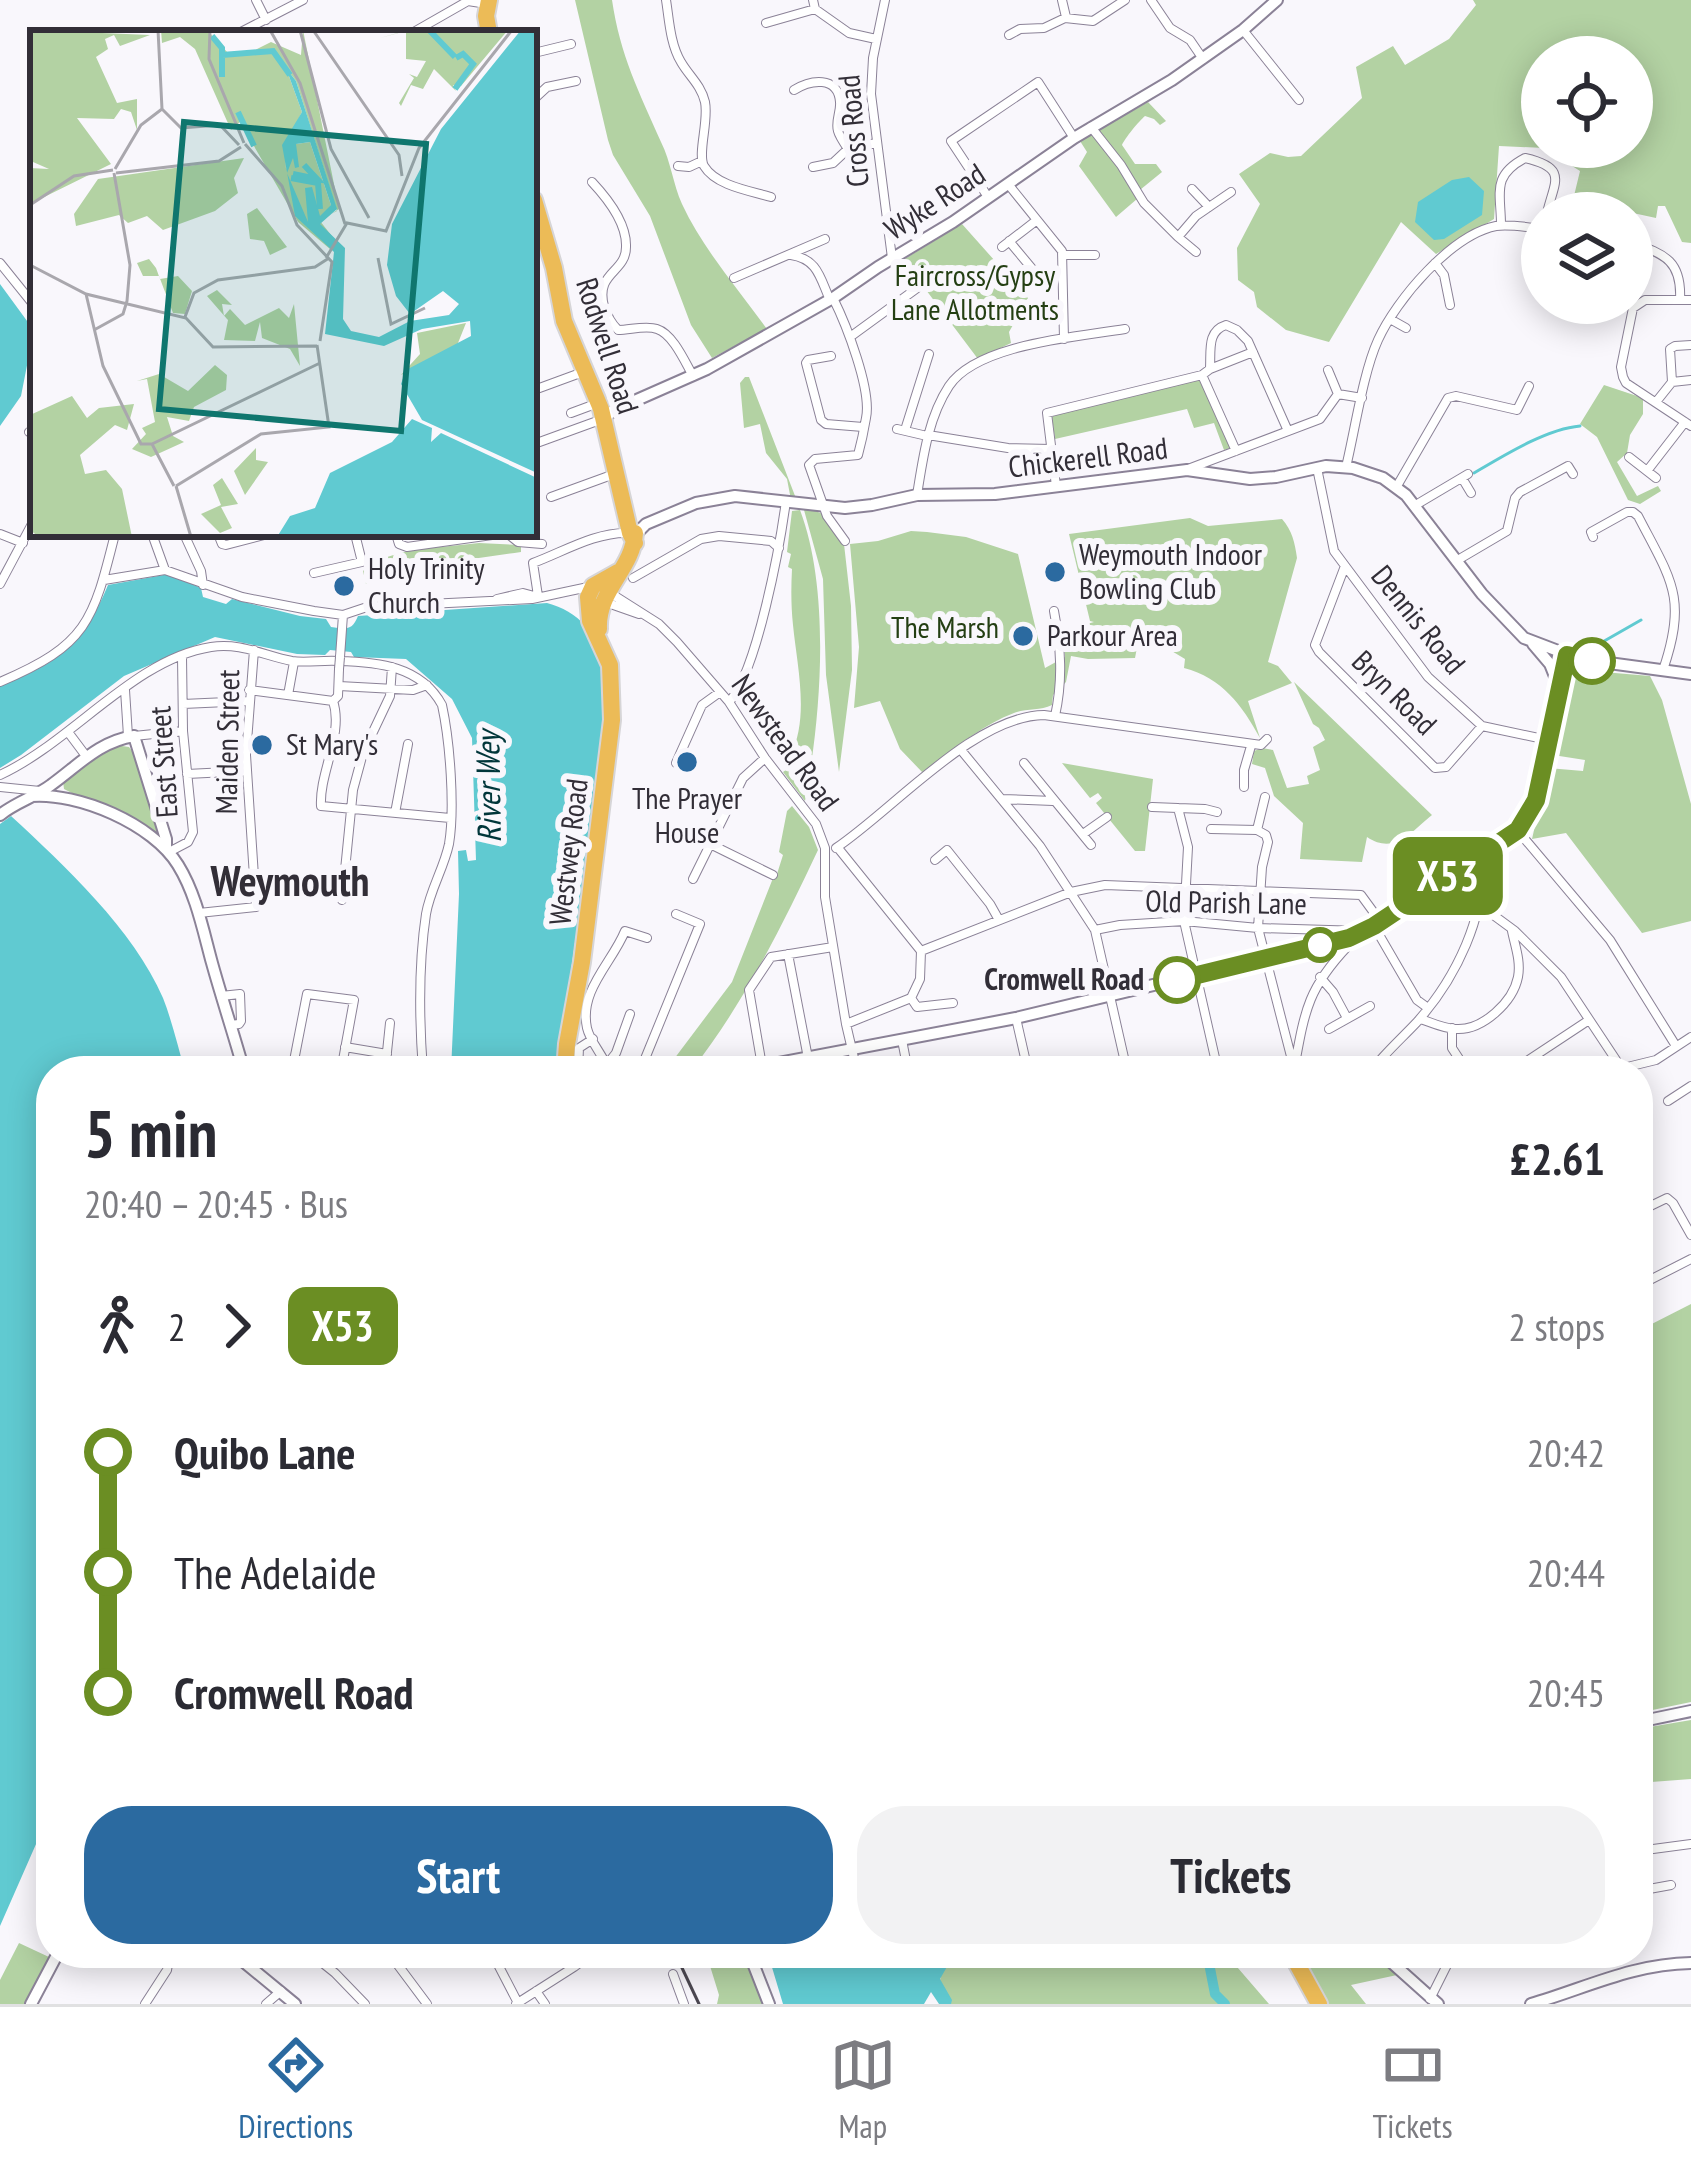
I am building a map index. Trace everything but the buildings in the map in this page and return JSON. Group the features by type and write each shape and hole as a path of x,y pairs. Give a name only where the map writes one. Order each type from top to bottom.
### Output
{"highway":[{"name":"Rodwell Road","path":"541,244 561,311 601,411 633,537"},
{"path":"598,594 625,575 633,537"},
{"name":"Westwey Road","path":"567,1056 612,720 611,673 600,640 598,594"},
{"path":"1300,1968 1319,2004"}],"main road":[{"name":"Wyke Road","path":"601,411 614,410 693,376 832,299 1203,59 1277,0"},
{"name":"Chickerell Road","path":"633,537 646,524 704,501 735,496 824,507 872,506 917,495 995,494 1186,470 1256,479 1346,467 1396,486 1502,617 1530,641 1592,661 1691,674"},
{"path":"1530,641 1550,664 1559,687"},
{"path":"818,1056 1108,997 1349,938 1373,926 1518,830 1536,800 1567,655"},
{"path":"3,808 36,794 101,746 131,736 167,850"},
{"path":"61,777 60,791 68,798"},
{"path":"36,794 107,811 167,850 186,879 240,1056"},
{"path":"1653,1719 1691,1712"},
{"path":"1653,1967 1691,1963"},
{"path":"32,2004 50,1968"},
{"path":"254,1968 295,2004"},
{"path":"755,1968 769,2004"},
{"path":"1398,1968 1434,2001"},
{"path":"1531,2004 1608,1976 1647,1968"}],"street":[{"path":"256,0 266,20"},
{"path":"245,30 303,0"},
{"path":"666,0 677,54 705,101 702,161"},
{"name":"Cross Road","path":"884,0 871,86 892,258"},
{"path":"1063,0 1066,17"},
{"path":"1009,35 1044,28 1066,17 1093,21 1125,0"},
{"path":"1151,0 1170,28 1187,38 1203,59"},
{"path":"419,30 468,2 489,2"},
{"path":"766,22 814,5 850,33 876,39"},
{"path":"1243,30 1299,100"},
{"path":"537,52 571,44"},
{"path":"537,96 548,87 576,81"},
{"path":"794,90 814,81 835,88 840,103 838,130 848,149"},
{"path":"989,198 952,140 1038,82 1075,138"},
{"path":"1091,128 1144,203 1196,252"},
{"path":"813,167 833,163 848,149 876,143"},
{"path":"1501,225 1499,183 1525,158 1548,167 1557,179 1556,192"},
{"path":"678,166 702,161"},
{"path":"702,161 717,177 767,198"},
{"path":"592,182 612,202 626,242 625,256 602,283 608,320 618,330 660,329 693,376"},
{"path":"1008,184 1063,255 1064,339"},
{"path":"1192,189 1209,207"},
{"path":"1178,237 1196,216 1231,192"},
{"path":"1037,220 1006,244 1039,277"},
{"path":"1346,467 1376,345 1401,301 1435,263 1482,231 1501,225 1521,227"},
{"path":"787,256 803,257 820,250"},
{"path":"734,278 787,256 820,250"},
{"path":"820,250 832,299 850,337 866,405 857,455 810,462 824,507 845,542"},
{"path":"1653,252 1677,270 1680,300"},
{"path":"1063,255 1095,255"},
{"path":"0,263 30,300"},
{"path":"1435,263 1444,275 1450,305"},
{"path":"850,337 920,286"},
{"path":"1647,471 1688,424 1626,383 1621,373 1630,314 1645,300 1691,300"},
{"path":"1390,319 1406,328"},
{"path":"1236,451 1206,372 1216,328 1226,325 1248,340 1288,431"},
{"path":"917,495 928,435 955,379 1005,350 1125,329"},
{"path":"1656,402 1672,382 1670,350 1691,345"},
{"path":"1056,486 1047,412 1206,372 1253,352"},
{"path":"929,354 901,430 1008,448 1051,449"},
{"path":"831,356 806,361 821,420 862,427"},
{"path":"1328,370 1338,394"},
{"path":"537,389 584,371"},
{"path":"1672,382 1691,380"},
{"path":"1396,486 1448,398 1456,396 1516,413 1529,386"},
{"path":"1338,394 1362,398"},
{"path":"1186,470 1323,416 1338,394"},
{"path":"571,413 601,411"},
{"path":"537,443 601,411"},
{"path":"1629,457 1656,478"},
{"path":"1220,458 1221,475"},
{"path":"1456,562 1507,532 1518,494 1568,466"},
{"name":"Dennis Road","path":"1317,468 1332,546 1428,677 1482,727"},
{"path":"550,496 617,473"},
{"path":"1414,506 1465,476 1471,493"},
{"path":"729,702 743,683 780,549 786,501"},
{"path":"1591,532 1627,512 1638,516 1675,594 1675,629 1663,670"},
{"path":"0,584 30,529"},
{"path":"538,597 533,562 617,533 633,537"},
{"path":"0,534 23,544"},
{"path":"0,682 64,648 88,620 114,537"},
{"path":"153,537 165,569"},
{"path":"185,537 203,585"},
{"path":"219,537 226,545 258,537"},
{"path":"314,574 362,562 356,537"},
{"path":"397,537 402,547 477,537"},
{"path":"512,537 542,544"},
{"path":"625,575 710,537 775,542 780,549"},
{"name":"Bryn Road","path":"1345,566 1315,645 1319,652 1435,768 1446,766 1482,727"},
{"path":"104,580 165,569 242,597 342,620 367,608 598,594"},
{"name":"Newstead Road","path":"598,594 670,635 729,702 816,824 825,848 825,897 854,1056"},
{"path":"1054,611 1062,674 1054,716"},
{"path":"333,701 339,686 342,620"},
{"path":"0,776 30,762 136,678 212,646 234,646 294,662 369,662 412,674 442,705 450,818 449,840 427,908 423,937 418,999 422,1056"},
{"name":"Maiden Street","path":"198,913 256,907 247,771 254,650"},
{"name":"East Street","path":"167,850 188,842 193,832 183,731 182,656"},
{"path":"287,695 294,662"},
{"path":"342,900 350,810 363,753 391,690 392,667"},
{"path":"339,686 413,690 427,685"},
{"path":"125,688 131,736 183,731"},
{"path":"676,763 702,705 721,692"},
{"path":"183,704 249,695 333,701"},
{"path":"333,701 337,710 321,806 450,818"},
{"path":"825,848 838,848 961,750 1021,717 1054,716 1251,746 1267,739"},
{"path":"1482,727 1548,740"},
{"path":"68,732 86,755"},
{"path":"395,814 408,744"},
{"path":"1244,787 1251,746"},
{"path":"961,750 1040,846 1095,930 1122,1056"},
{"path":"694,879 743,778 765,758"},
{"path":"1024,764 1091,845"},
{"path":"187,774 247,771"},
{"path":"0,787 36,794"},
{"path":"1257,830 1264,797"},
{"path":"1000,800 1055,801"},
{"path":"1153,807 1217,812"},
{"path":"1178,808 1188,848 1184,921 1214,1056"},
{"path":"1083,834 1107,817"},
{"path":"1210,829 1257,830 1266,835 1258,928 1290,1056"},
{"path":"1518,830 1610,940 1676,1046"},
{"path":"710,844 772,875"},
{"path":"934,860 951,847 999,920"},
{"path":"838,848 921,951 920,979 911,998 846,1024"},
{"path":"1385,1056 1448,980 1480,906 1482,856"},
{"path":"344,884 367,887"},
{"path":"921,951 1071,892 1105,885 1361,896 1373,926 1418,1000 1428,1008"},
{"path":"1480,906 1512,929 1561,977 1611,1056"},
{"path":"646,1056 700,924 676,914"},
{"name":"Old Parish Lane","path":"1095,930 1184,921 1258,928 1373,926"},
{"path":"1420,1019 1460,1030 1499,1010 1518,980 1512,929"},
{"path":"602,1056 587,1027 590,988 625,931 647,938"},
{"path":"1296,1056 1309,1000 1349,938"},
{"path":"768,1056 749,990 771,957 833,946"},
{"path":"788,954 808,1056"},
{"path":"1519,964 1541,956"},
{"path":"1320,977 1347,1018"},
{"path":"221,996 240,994 241,1021 231,1025"},
{"path":"295,1056 307,994 354,1000 344,1056"},
{"path":"911,998 917,1007 953,1003"},
{"path":"1329,1029 1370,1006"},
{"path":"614,1056 630,1014"},
{"path":"1016,1018 1025,1056"},
{"path":"1535,1056 1589,1020"},
{"path":"345,1047 387,1054 390,1023"},
{"path":"1452,1028 1452,1048 1457,1056"},
{"path":"1653,1061 1691,1037"},
{"path":"579,1056 579,1048 593,1039"},
{"path":"902,1040 905,1056"},
{"path":"1668,1102 1691,1086"},
{"path":"1653,1203 1670,1199 1691,1235"},
{"path":"1653,1278 1691,1259"},
{"path":"1653,1849 1691,1844"},
{"path":"1653,1889 1670,1886"},
{"path":"145,2004 169,1968"},
{"path":"329,1968 365,2004"},
{"path":"399,1968 427,2004"},
{"path":"500,1968 517,2003 572,1968"},
{"path":"1434,2001 1447,1968"},
{"path":"673,1974 684,2004"},
{"path":"266,2004 281,1991"},
{"path":"536,1991 545,2004"}],"green space":[{"path":"575,0 612,0 625,56 690,221 767,329 712,358 691,325 650,216 613,155"},
{"path":"1473,0 1691,0 1691,243 1682,242 1665,206 1658,206 1653,217 1653,192 1575,192 1580,171 1575,168 1653,168 1653,36 1521,36 1521,147 1499,146 1494,219 1436,254 1401,222 1329,342 1286,330 1257,307 1254,292 1238,280 1237,248 1260,204 1239,174 1270,153 1301,156 1362,98 1356,67 1393,46 1405,65 1449,39 1476,5"},
{"path":"1148,102 1166,121 1160,125 1145,116 1122,145 1135,164 1156,164 1162,172 1116,217 1079,166 1087,152 1080,141"},
{"name":"Faircross/Gypsy Lane Allotments","path":"962,224 1028,298 1009,332 1011,343 978,359 920,282 907,286 893,266"},
{"path":"1201,375 1230,448 1224,450 1214,423 1194,428 1187,409 1055,439 1055,414"},
{"path":"749,377 797,501 791,500 787,479 766,453 760,424 744,428 740,383"},
{"path":"1604,385 1643,398 1643,414 1630,435 1627,453 1617,462 1637,496 1658,486 1661,491 1640,504 1628,500 1597,437 1580,424"},
{"path":"800,510 816,578 820,655 805,801 783,772 795,764 790,756 801,709 792,569 788,567 791,554 787,552 792,511"},
{"path":"804,510 823,514 844,544 851,606 852,670 839,772 826,675 823,579"},
{"name":"The Marsh","path":"1190,518 1208,526 1282,519 1292,537 1297,558 1268,662 1292,683 1248,701 1260,738 1220,686 1184,668 1185,659 1140,632 1135,658 1071,656 1066,682 1053,695 1052,705 1014,713 989,725 923,773 900,749 880,701 854,708 859,647 850,544 911,531 966,537 1018,554 1045,668 1065,657 1062,631 1094,622 1069,534"},
{"path":"479,543 521,545 521,552 374,573 374,582 366,584 363,571 388,557"},
{"path":"1580,670 1650,676 1662,700 1691,804 1691,921 1642,933 1566,833 1532,839 1548,768 1583,771 1585,760 1553,755 1567,685"},
{"path":"1294,682 1432,815 1394,843 1367,837 1362,862 1300,859 1303,823 1274,796 1265,768 1252,764 1254,751 1273,750 1287,788 1309,784 1307,776 1320,770 1313,747 1325,740"},
{"path":"115,745 129,747 134,754 159,838 64,789 63,781"},
{"path":"1062,763 1153,779 1145,851 1135,851 1096,803 1102,798 1098,793 1090,798"},
{"path":"792,806 809,827 818,850 729,1018 702,1056 676,1056 732,982 777,874 787,811"},
{"path":"1691,1304 1691,1702 1653,1710 1653,1323"},
{"path":"1691,1720 1691,1779 1653,1782 1653,1726"},
{"path":"19,1943 36,1951 36,1968 44,1968 26,2004 0,2004 0,1980"},
{"path":"711,1968 755,1968 769,2004 717,2004"},
{"path":"943,1968 1238,1968 1269,2004 951,2004 940,1980"},
{"path":"1308,1968 1389,1968 1397,1975 1351,1985 1366,2004 1326,2004"}],"water":[{"path":"1469,177 1484,191 1482,215 1444,239 1434,240 1415,222 1418,202 1452,180"},
{"path":"0,284 30,325 30,350 21,396 0,426"},
{"path":"169,574 201,588 203,597 326,619 331,627 348,628 358,616 547,603 577,618 602,655 605,718 557,1056 452,1056 458,851 466,850 468,861 476,860 472,738 452,699 406,659 354,657 351,652 330,650 325,655 297,654 215,637 124,676 0,768 0,686 39,669 67,649 89,623 108,585"},
{"path":"11,816 116,923 163,998 181,1056 36,1056 36,1844 0,1926 0,824"},
{"path":"772,1968 946,1968 940,1979 952,2000 939,2004 931,1992 924,2004 783,2004"}],"waterway":[{"path":"1474,473 1539,438 1580,426"},
{"path":"1599,644 1641,620"},
{"name":"River Wey","path":"1210,1968 1215,1994 1225,2004"}],"railway":[{"path":"682,1968 699,2004"}],"bus line":[{"name":"X53","path":"1177,980 1349,938 1518,830 1536,800 1567,655 1592,661"}],"place":[{"name":"Weymouth Indoor Bowling Club","path":"1055,572"},
{"name":"Holy Trinity Church","path":"344,586"},
{"name":"Parkour Area","path":"1023,636"},
{"name":"St Mary's","path":"262,745"},
{"name":"The Prayer House","path":"687,762"},
{"name":"Cromwell Road","path":"1177,980"}],"district":[{"name":"Weymouth","path":"290,881"}]}
